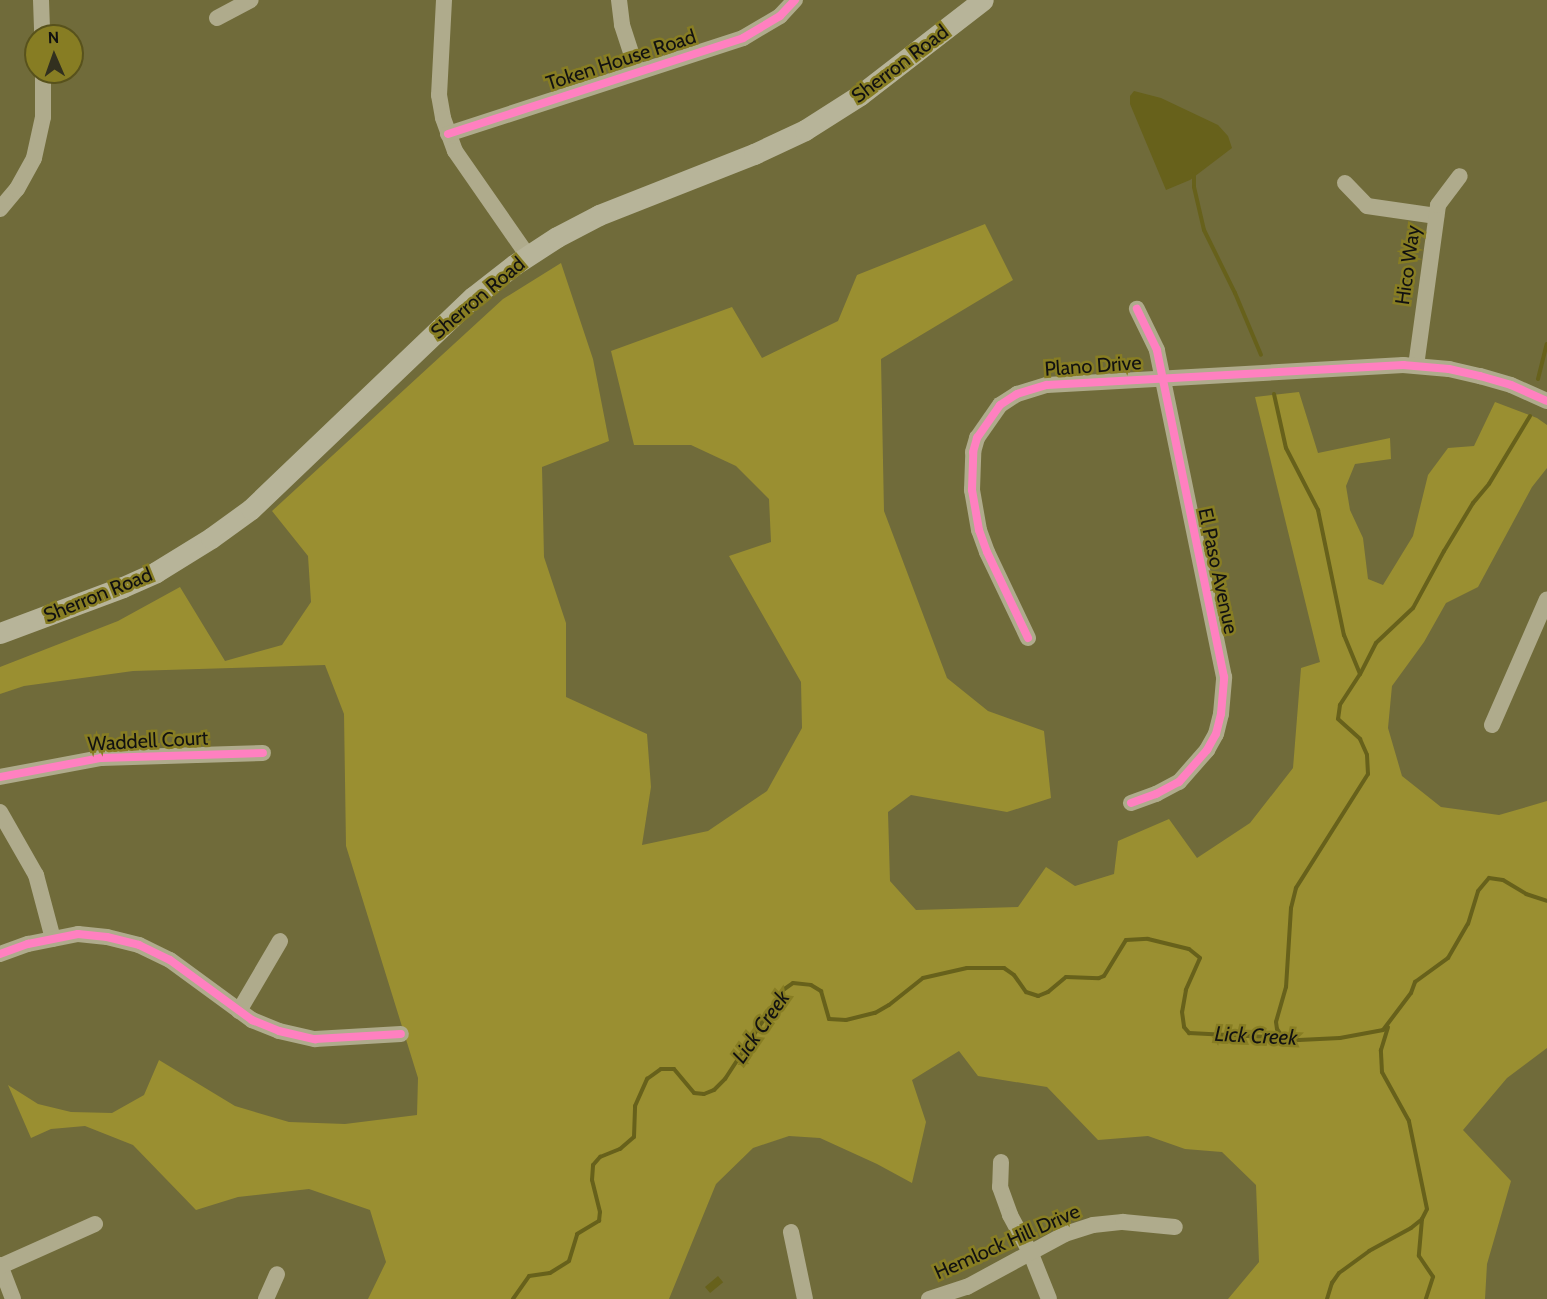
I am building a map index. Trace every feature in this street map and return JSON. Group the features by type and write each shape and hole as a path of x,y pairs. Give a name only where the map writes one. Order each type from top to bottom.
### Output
{"main road":[{"name":"Sherron Road","path":"0,633 140,580 229,526 259,501 473,297 528,256 599,215 754,154 805,130 860,95 983,0"}],"street":[{"path":"41,0 42,24"},
{"path":"217,18 251,0"},
{"path":"444,0 439,95 448,134 455,151 528,256"},
{"path":"619,0 622,25 637,71"},
{"name":"Token House Road","path":"448,134 742,38 780,16 795,0"},
{"path":"0,209 17,189 34,158 43,117 43,84"},
{"name":"Hico Way","path":"1416,366 1438,205 1460,176"},
{"path":"1345,183 1367,206 1436,216"},
{"name":"El Paso Avenue","path":"1131,803 1179,782 1194,768 1216,734 1224,698 1224,677 1220,654 1162,378 1152,335 1137,309"},
{"name":"Plano Drive","path":"1028,638 979,530 974,509 971,467 977,438 1000,405 1034,387 1162,378 1416,366 1480,376 1511,385 1547,401"},
{"path":"1492,725 1547,598"},
{"name":"Waddell Court","path":"0,777 101,758 263,753"},
{"path":"0,812 36,874 53,939"},
{"path":"0,954 78,934 107,937 139,945 170,960 252,1020 279,1031 315,1039 401,1034"},
{"path":"239,1011 280,941"},
{"path":"1001,1162 1000,1187 1010,1215 1031,1254 1049,1299"},
{"name":"Hemlock Hill Drive","path":"929,1299 967,1287 1065,1234 1093,1225 1124,1222 1175,1227"},
{"path":"13,1299 0,1266 95,1224"},
{"path":"791,1232 805,1299"},
{"path":"266,1299 277,1274"}],"shaded area":[{"path":"1134,91 1161,98 1218,125 1228,136 1232,148 1190,180 1166,190 1130,104 1130,96"},
{"path":"985,224 1013,280 881,359 884,511 947,678 988,711 1044,731 1051,798 1007,812 911,795 888,812 890,881 916,910 1018,907 1046,867 1075,886 1114,874 1118,841 1169,819 1197,858 1250,823 1293,768 1301,668 1320,662 1255,397 1299,392 1318,453 1390,438 1391,459 1355,464 1346,486 1350,510 1363,538 1368,579 1383,585 1413,536 1428,475 1448,448 1474,446 1495,402 1537,418 1547,425 1547,468 1532,487 1478,587 1446,603 1424,642 1392,686 1388,728 1402,776 1441,807 1499,815 1547,801 1547,1048 1507,1078 1463,1130 1511,1181 1487,1264 1485,1299 1228,1299 1259,1262 1256,1185 1222,1152 1185,1149 1148,1136 1098,1140 1047,1087 978,1076 959,1051 912,1080 926,1122 912,1183 820,1138 789,1136 753,1148 716,1184 669,1299 368,1299 386,1262 370,1210 309,1189 238,1197 196,1210 133,1145 85,1126 51,1129 31,1138 8,1085 38,1104 71,1112 112,1113 144,1095 159,1060 235,1106 289,1122 345,1124 417,1115 418,1078 346,846 344,714 325,665 133,671 24,686 0,694 0,667 118,621 180,587 225,661 282,645 311,602 308,556 272,511 503,299 561,263 593,359 609,441 542,467 544,557 566,623 566,697 647,734 651,787 642,845 708,831 767,791 802,728 801,682 729,556 771,542 769,499 736,466 691,445 634,445 611,351 732,307 762,358 838,321 857,275"},
{"path":"718,1276 723,1282 710,1293 705,1287"}],"waterway":[{"path":"1194,174 1194,187 1204,230 1235,293 1261,355"},
{"path":"1538,379 1547,344"},
{"path":"1274,394 1286,448 1318,510 1344,635 1360,674"},
{"path":"1530,416 1489,484 1473,503 1413,608 1376,643 1340,705 1338,719 1360,739 1367,755 1368,774 1296,888 1291,908 1286,987 1276,1022 1277,1029 1284,1039 1299,1040 1340,1038 1383,1030 1411,993 1415,982 1448,958 1468,924 1478,891 1489,878 1503,880 1526,894 1547,901"},
{"name":"Lick Creek","path":"513,1299 529,1276 550,1273 569,1261 577,1234 599,1221 600,1212 592,1180 593,1165 600,1157 620,1149 634,1137 635,1106 647,1079 661,1069 674,1069 694,1093 704,1094 714,1090 725,1079 783,990 793,983 811,985 821,991 829,1019 846,1020 875,1013 923,978 967,968 1004,968 1014,975 1026,992 1038,996 1048,992 1066,977 1099,978 1104,976 1126,940 1148,939 1189,949 1200,958 1186,990 1182,1012 1184,1027 1189,1033 1283,1038"},
{"path":"1327,1299 1332,1283 1339,1273 1369,1251 1411,1228 1422,1219 1427,1209 1409,1121 1382,1072 1381,1050 1388,1027"},
{"path":"1422,1219 1419,1256 1433,1277 1426,1299"}],"cycle path":[{"path":"448,134 743,38 780,16 795,0"},
{"path":"1131,803 1179,782 1207,750 1216,734 1221,714 1224,677 1157,350 1137,309"},
{"path":"1028,638 987,552 979,530 972,490 973,452 977,438 1000,405 1017,394 1047,385 1403,365 1449,369 1480,376 1511,385 1547,401"},
{"path":"0,777 101,758 263,753"},
{"path":"0,954 28,944 78,934 107,937 139,945 170,960 252,1020 279,1031 315,1039 401,1034"}]}
